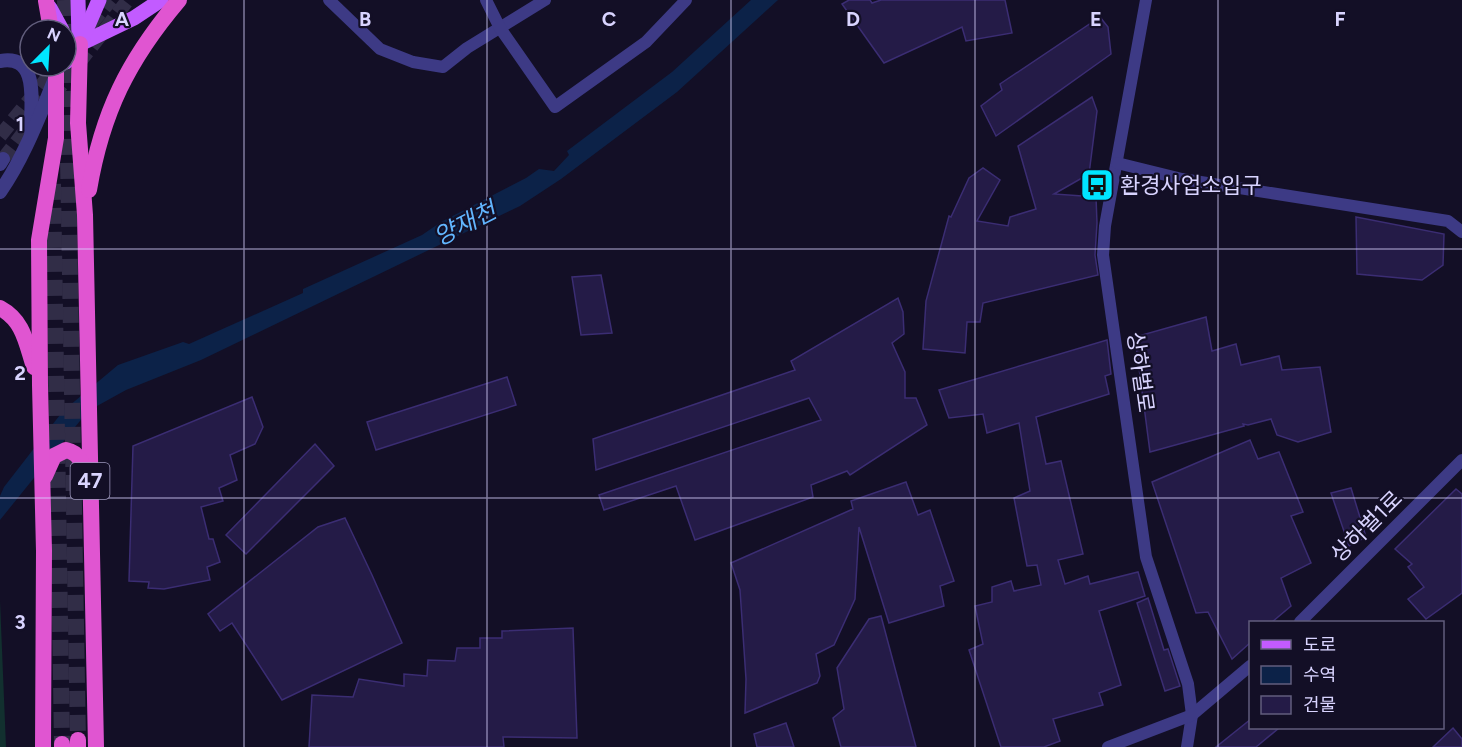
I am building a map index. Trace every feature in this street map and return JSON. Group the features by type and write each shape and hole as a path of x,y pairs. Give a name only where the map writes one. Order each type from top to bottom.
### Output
{"highway":[{"name":"47","path":"96,747 85,215 102,130 118,89 140,50 179,0"},
{"path":"46,1 49,18"},
{"path":"80,44 78,123 85,215"},
{"path":"43,747 44,551 39,240 56,138 58,78"},
{"path":"0,308 16,319 22,328 40,385"},
{"path":"42,485 54,456 62,451 70,450 80,458 90,500"}],"main road":[{"path":"78,0 80,44"},
{"path":"80,44 99,0"},
{"path":"80,44 141,14 161,0"},
{"path":"46,1 55,18"}],"street":[{"path":"329,0 380,49 413,62 443,67 467,48 545,0"},
{"path":"486,0 500,28 555,107 646,42 686,0"},
{"name":"상하벌로","path":"1146,0 1105,226 1102,255 1146,557 1188,684 1192,715 1187,747"},
{"path":"0,61 18,61"},
{"path":"29,78 31,136"},
{"path":"0,192 31,136 54,78"},
{"path":"1117,163 1182,179 1448,222 1462,232"},
{"name":"상하벌1로","path":"1301,621 1462,460"},
{"path":"1108,747 1192,715 1249,668"}],"green space":[{"path":"0,601 6,747 0,747"}],"water":[{"name":"양재천","path":"751,0 778,0 677,92 561,179 520,206 201,360 126,390 88,411 0,520 0,496 4,487 63,411 118,365 183,342 189,344 303,293 303,289 422,235 441,222 539,169 554,171 569,155 567,151 672,72"}],"building":[{"path":"849,0 870,0 872,3 881,0 1005,0 1012,33 966,41 962,27 884,63 842,4"},
{"path":"1100,17 1108,27 1111,54 996,136 981,106 1002,90 1000,84"},
{"path":"1092,97 1097,111 1089,174 1054,194 1096,197 1095,255 1098,275 983,303 980,322 967,322 965,353 923,349 926,301 949,216 951,217 969,178 983,168 1000,180 977,221 1008,226 1010,217 1036,209 1018,146"},
{"path":"1356,217 1444,234 1443,265 1422,280 1357,274"},
{"path":"601,275 612,333 581,335 572,277"},
{"path":"898,298 903,312 904,334 892,343 905,372 905,398 916,398 927,425 850,475 847,471 811,485 813,497 695,540 676,486 604,510 599,495 821,420 809,398 596,470 593,439 795,370 791,361"},
{"path":"1206,317 1212,351 1236,344 1241,365 1279,356 1282,370 1320,367 1331,432 1298,442 1277,435 1271,419 1248,425 1243,424 1244,426 1150,452 1135,337"},
{"path":"1107,340 1111,374 1105,376 1109,394 1036,417 1046,464 1061,461 1083,554 1058,560 1065,584 1088,576 1090,584 1138,572 1145,596 1099,611 1121,685 1099,693 1103,705 1053,719 1060,741 1044,747 1001,747 969,650 983,644 975,606 992,602 992,587 1011,581 1014,591 1041,585 1037,565 1027,566 1014,498 1030,491 1019,423 987,433 983,414 949,418 939,390"},
{"path":"507,377 516,405 376,450 367,422"},
{"path":"252,397 263,427 255,444 230,455 237,480 219,488 223,501 201,507 209,539 213,539 220,562 207,567 210,580 164,589 148,588 149,582 129,581 133,446"},
{"path":"1250,440 1258,459 1279,452 1303,512 1291,516 1311,563 1281,578 1291,606 1273,621 1249,621 1249,644 1232,659 1208,612 1196,613 1152,482"},
{"path":"315,444 334,466 246,554 226,535"},
{"path":"906,482 918,515 930,510 954,581 940,586 944,606 889,623 859,527 855,599 834,645 816,654 820,676 817,683 745,713 746,679 740,590 731,563 853,509 851,501"},
{"path":"1351,488 1366,537 1349,546 1331,493"},
{"path":"1456,489 1462,494 1462,593 1426,619 1408,599 1424,587 1408,567 1412,564 1395,549"},
{"path":"345,518 402,643 282,700 232,623 220,631 208,614 318,527"},
{"path":"1148,598 1164,650 1168,649 1180,686 1165,691 1137,603"},
{"path":"881,616 916,747 841,747 833,718 844,709 837,668 869,619"},
{"path":"573,628 577,738 503,737 504,747 309,747 312,695 353,697 359,679 404,686 404,674 427,676 428,660 455,661 457,648 480,648 480,638 502,638 502,631"},
{"path":"1249,721 1249,729 1278,729 1256,747 1216,747"},
{"path":"786,723 794,747 757,747 754,734"},
{"path":"1453,728 1462,739 1462,747 1433,747"}],"tunnel":[{"path":"65,0 66,18"},
{"path":"91,24 111,0"},
{"path":"53,96 128,0"},
{"path":"0,136 47,78"},
{"path":"67,78 78,740"},
{"path":"3,159 35,118"},
{"path":"53,184 62,744"}],"place":[{"name":"환경사업소입구","path":"1097,185"}]}
